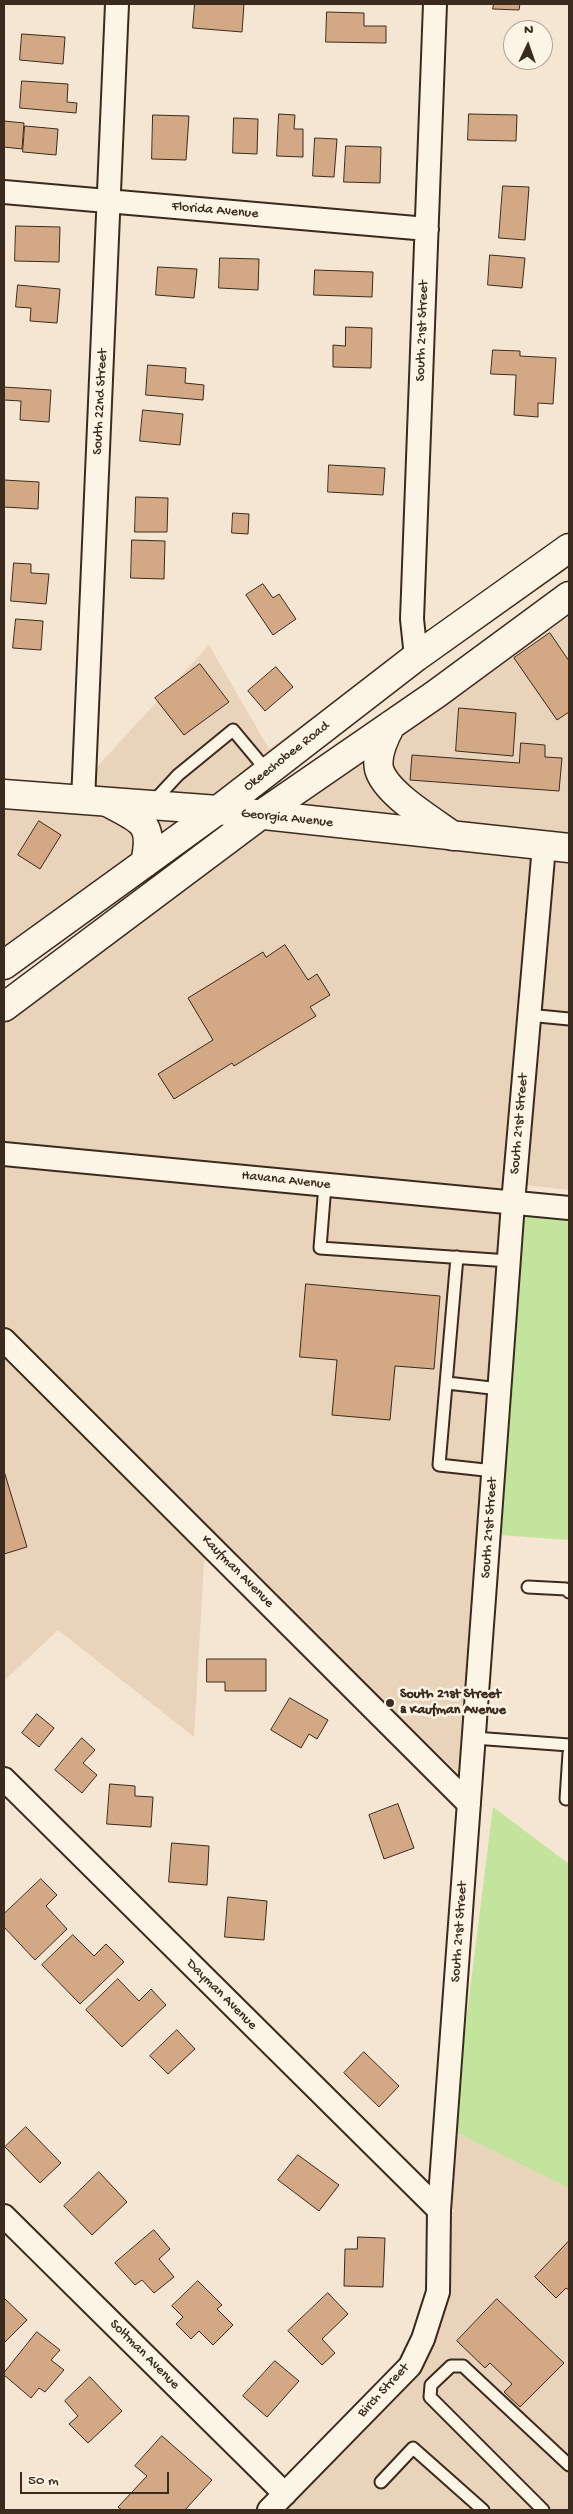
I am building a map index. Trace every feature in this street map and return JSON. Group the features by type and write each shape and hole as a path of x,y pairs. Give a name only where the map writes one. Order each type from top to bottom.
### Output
{"main road":[{"name":"Okeechobee Road","path":"4,965 218,810 416,657 569,548"},
{"path":"4,1007 259,816 391,726 569,596"},
{"path":"391,726 381,746 379,768 386,783 453,836"},
{"name":"Georgia Avenue","path":"4,794 218,810 259,816 557,847"},
{"path":"96,802 140,820 148,832 145,864"}],"street":[{"name":"South 22nd Street","path":"96,802 110,202 117,4"},
{"name":"South 21st Street","path":"416,657 412,619 435,4"},
{"name":"Florida Avenue","path":"4,192 427,229"},
{"name":"South 21st Street","path":"439,2210 528,1015 557,847"},
{"name":"Havana Avenue","path":"4,1154 569,1208"},
{"name":"Kaufman Avenue","path":"4,1340 469,1804"},
{"name":"Dayman Avenue","path":"4,1779 439,2210"},
{"name":"Birch Street","path":"268,2510 410,2366 423,2339 438,2292 439,2210"},
{"name":"Soltman Avenue","path":"4,2216 285,2494"}],"lane":[{"path":"150,806 178,775 233,730 268,772"},
{"path":"528,1015 569,1019"},
{"path":"325,1185 320,1248 509,1260"},
{"path":"457,1257 439,1465 494,1471"},
{"path":"446,1383 500,1389"},
{"path":"528,1587 566,1589 569,1592"},
{"path":"474,1738 569,1745"},
{"path":"566,1799 569,1753"},
{"path":"543,2510 430,2397 431,2385 451,2366 463,2366 569,2465"},
{"path":"381,2482 413,2448 483,2510"}],"shaded area":[{"path":"569,610 569,836 291,808"},
{"path":"209,645 269,749 405,651 216,798 94,790 95,769"},
{"path":"4,806 186,820 4,952"},
{"path":"261,828 533,856 504,1191 4,1142 4,1021"},
{"path":"553,858 569,859 569,1190 525,1185"},
{"path":"4,1165 502,1214 461,1776 345,1664 4,1325"},
{"path":"4,1356 208,1559 204,1562 194,1737 58,1630 4,1681"},
{"path":"455,2132 569,2188 569,2510 284,2510 417,2374 450,2215 454,2210 450,2206"}],"green space":[{"path":"523,1216 569,1219 569,1540 499,1535"},
{"path":"493,1807 569,1864 569,2188 455,2132 460,2070"}],"building":[{"path":"195,4 244,4 242,32 193,28"},
{"path":"494,4 520,4 519,10 493,9"},
{"path":"327,12 364,13 364,26 386,26 386,43 326,42"},
{"path":"22,34 65,37 63,64 20,60"},
{"path":"22,81 68,84 67,102 77,103 76,113 20,108"},
{"path":"279,114 295,115 294,129 303,129 303,157 277,156"},
{"path":"469,114 517,115 516,141 468,140"},
{"path":"153,115 189,116 186,160 152,159"},
{"path":"234,118 258,119 257,154 233,153"},
{"path":"4,121 24,123 22,149 4,147"},
{"path":"25,126 58,129 56,155 23,152"},
{"path":"315,138 337,139 334,177 313,176"},
{"path":"346,146 381,147 380,183 344,182"},
{"path":"503,186 529,187 525,240 499,238"},
{"path":"16,226 60,227 59,262 15,261"},
{"path":"490,255 525,258 522,288 488,285"},
{"path":"220,258 259,259 258,290 219,288"},
{"path":"158,267 197,269 194,298 156,295"},
{"path":"315,270 373,272 372,297 314,295"},
{"path":"18,285 60,289 57,323 30,321 31,308 16,307"},
{"path":"346,327 372,328 371,368 333,367 333,345 345,346"},
{"path":"493,350 520,351 520,356 556,358 553,404 538,403 538,417 514,415 516,375 491,374"},
{"path":"148,365 186,368 185,383 204,385 203,400 146,395"},
{"path":"4,387 51,390 49,422 20,420 21,401 4,400"},
{"path":"143,410 183,414 180,445 140,441"},
{"path":"329,465 385,468 383,495 328,492"},
{"path":"4,480 39,482 38,509 4,507"},
{"path":"136,497 168,498 167,532 135,532"},
{"path":"233,513 249,514 248,534 232,533"},
{"path":"132,540 165,541 164,579 131,578"},
{"path":"14,563 31,564 31,573 49,574 46,604 11,601"},
{"path":"263,584 273,598 279,594 296,619 273,635 246,595"},
{"path":"16,619 43,621 41,650 13,648"},
{"path":"550,633 569,661 569,712 557,720 514,658"},
{"path":"200,664 229,702 184,735 155,698"},
{"path":"276,667 293,687 265,711 248,691"},
{"path":"459,708 516,713 513,756 456,751"},
{"path":"521,743 545,745 545,757 562,758 559,791 410,780 412,755 519,763"},
{"path":"39,821 61,835 40,869 18,855"},
{"path":"285,945 308,980 317,974 330,995 310,1007 316,1016 234,1066 232,1063 174,1099 158,1074 213,1040 188,998 263,952 266,957"},
{"path":"306,1284 440,1296 434,1369 395,1366 390,1420 332,1415 337,1360 300,1357"},
{"path":"4,1471 27,1547 4,1554"},
{"path":"207,1659 266,1659 266,1691 225,1691 225,1682 207,1682"},
{"path":"290,1698 328,1720 317,1739 309,1734 301,1748 271,1730"},
{"path":"37,1714 54,1728 39,1747 22,1733"},
{"path":"82,1738 95,1750 83,1763 97,1775 82,1793 55,1770"},
{"path":"110,1784 135,1786 135,1796 153,1797 151,1827 107,1824"},
{"path":"398,1804 414,1848 384,1859 369,1815"},
{"path":"172,1843 209,1846 207,1885 169,1882"},
{"path":"41,1879 57,1895 46,1906 67,1929 35,1960 4,1927 4,1914"},
{"path":"228,1897 267,1901 264,1940 225,1937"},
{"path":"73,1935 94,1956 106,1944 124,1962 80,2004 42,1965"},
{"path":"118,1979 139,2001 151,1989 166,2005 122,2047 86,2010"},
{"path":"177,2030 195,2049 168,2074 150,2056"},
{"path":"364,2052 399,2086 379,2107 344,2073"},
{"path":"26,2127 61,2163 40,2183 5,2147"},
{"path":"298,2155 339,2185 319,2211 278,2180"},
{"path":"99,2172 127,2202 92,2235 64,2206"},
{"path":"154,2230 170,2249 159,2259 174,2277 154,2293 142,2280 135,2285 115,2263"},
{"path":"358,2237 385,2238 383,2287 344,2286 345,2249 357,2249"},
{"path":"569,2241 569,2290 566,2288 556,2298 535,2277"},
{"path":"198,2281 222,2305 217,2309 233,2325 213,2345 199,2331 191,2339 176,2324 183,2317 172,2306"},
{"path":"328,2293 348,2314 322,2339 335,2353 322,2365 288,2331"},
{"path":"4,2298 27,2320 4,2343"},
{"path":"497,2299 564,2363 520,2407 504,2392 512,2384 490,2363 485,2368 457,2341"},
{"path":"37,2332 60,2350 51,2360 64,2370 45,2392 39,2388 31,2398 4,2373"},
{"path":"275,2361 299,2381 267,2417 243,2396"},
{"path":"90,2377 122,2411 88,2443 69,2424 78,2416 65,2401"},
{"path":"162,2436 212,2480 185,2510 122,2510 118,2507 147,2476 135,2466"}],"place":[{"name":"South 21st Street & Kaufman Avenue","path":"390,1703"}]}
